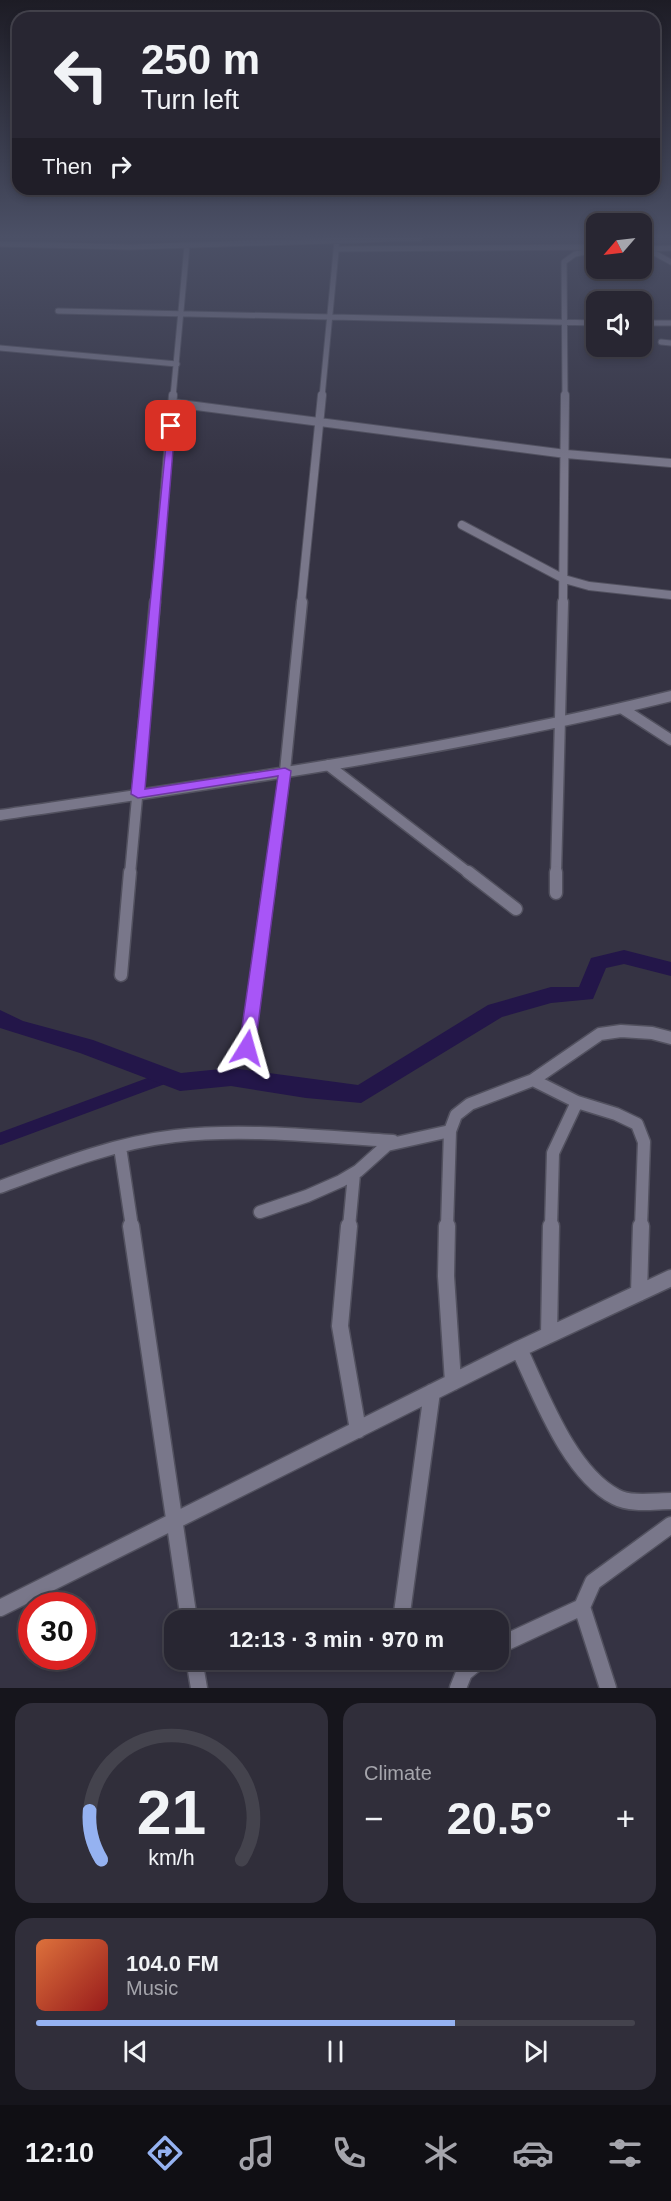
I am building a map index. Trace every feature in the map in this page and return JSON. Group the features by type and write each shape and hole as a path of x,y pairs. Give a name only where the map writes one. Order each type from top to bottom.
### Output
{"street":[{"path":"122,975 181,317"},
{"path":"247,1048 285,771 331,317"},
{"path":"361,317 586,322"},
{"path":"556,893 566,454 565,317"},
{"path":"652,323 671,323"},
{"path":"661,342 671,343"},
{"path":"0,348 177,364"},
{"path":"173,403 566,454 671,463"},
{"path":"462,525 564,579 589,586 671,595"},
{"path":"0,815 328,765 561,723 671,696"},
{"path":"623,709 671,740"},
{"path":"328,765 516,909"},
{"path":"453,1382 446,1276 450,1131 456,1115 470,1104 533,1080 600,1034 621,1031 652,1033 671,1038"},
{"path":"533,1080 577,1102 616,1114 637,1125 644,1142 639,1293"},
{"path":"549,1335 553,1153 577,1102"},
{"path":"0,1187 52,1167 120,1147 172,1136 235,1132 396,1141 434,1138 450,1131"},
{"path":"260,1212 317,1194 354,1174 373,1152 396,1141"},
{"path":"120,1147 188,1610"},
{"path":"354,1174 340,1326 357,1430"},
{"path":"0,1608 175,1523 519,1349 671,1278"},
{"path":"519,1349 557,1427 584,1470 617,1498 671,1502"},
{"path":"402,1610 432,1392"},
{"path":"509,1641 582,1607 593,1582 671,1525"},
{"path":"582,1607 608,1688"},
{"path":"196,1670 199,1688"},
{"path":"458,1688 467,1670"}],"waterway":[{"path":"0,1018 17,1027 85,1046 180,1082 231,1077 306,1089 361,1094 495,1011 551,995 586,994 598,963 624,957 671,969"},
{"path":"0,1139 167,1077"}],"route":[{"path":"171,426 138,794 285,771 247,1048"}]}
